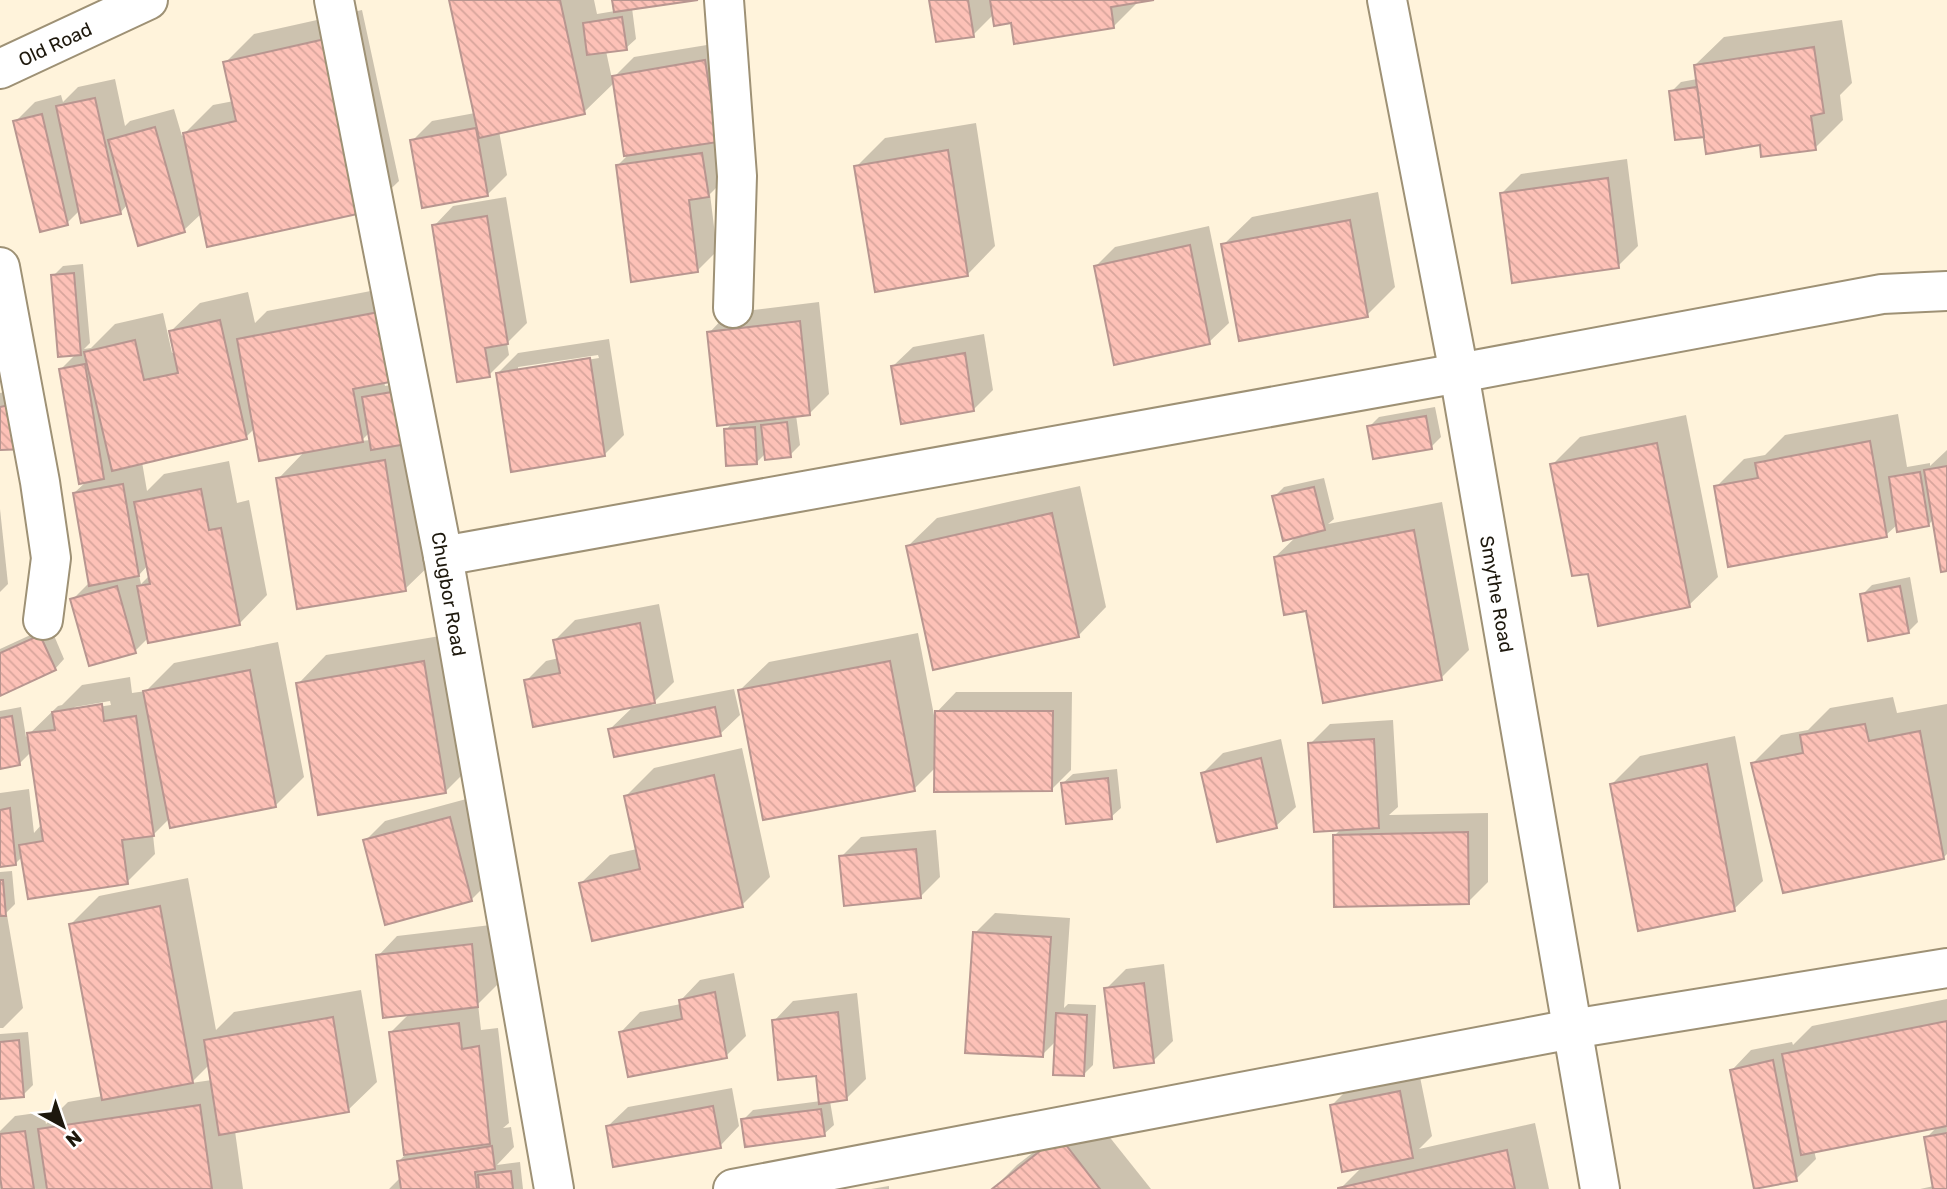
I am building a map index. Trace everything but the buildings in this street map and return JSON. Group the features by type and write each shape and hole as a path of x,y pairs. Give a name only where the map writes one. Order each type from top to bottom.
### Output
{"street":[{"name":"Old Road","path":"0,69 148,0"},
{"name":"Chugbor Road","path":"334,0 443,556 554,1189"},
{"path":"724,0 737,176 733,308"},
{"name":"Smythe Road","path":"1387,0 1459,373 1600,1189"},
{"path":"0,267 40,482 51,558 43,620"},
{"path":"443,556 1882,294 1947,291"},
{"path":"733,1189 1572,1029 1947,968"}]}
